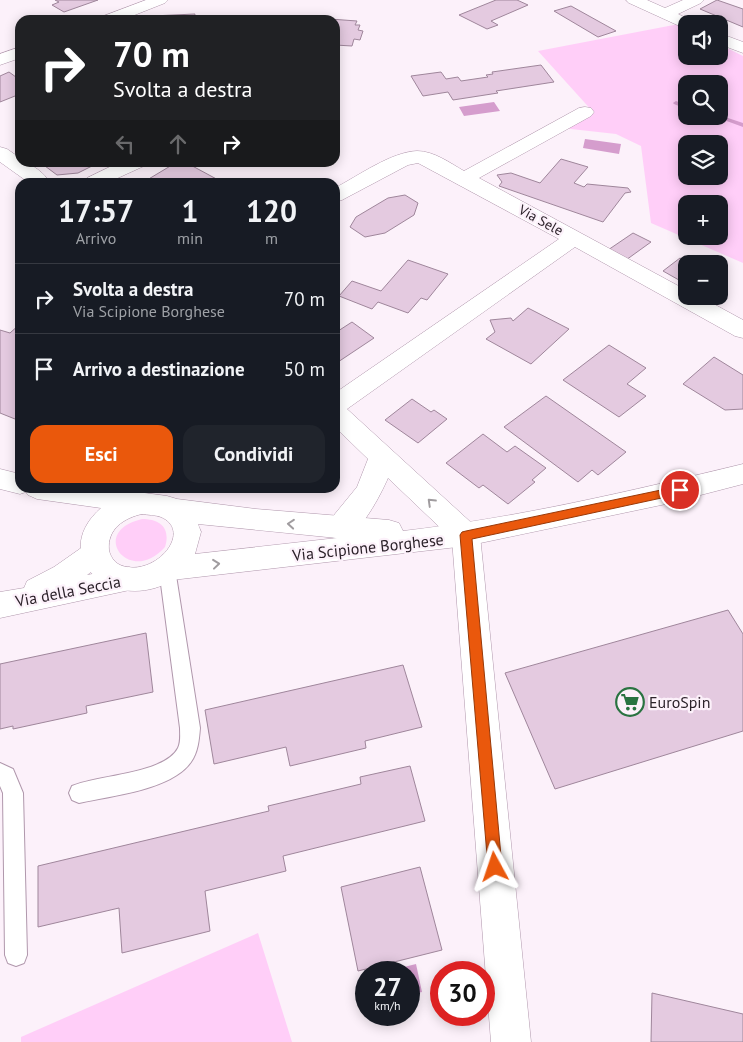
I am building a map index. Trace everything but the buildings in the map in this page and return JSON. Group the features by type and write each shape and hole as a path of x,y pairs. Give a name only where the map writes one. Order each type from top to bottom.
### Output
{"street":[{"path":"120,15 160,0"},
{"path":"634,0 678,20"},
{"path":"666,14 696,0"},
{"path":"728,42 743,48"},
{"path":"0,60 15,54"},
{"path":"465,178 585,112"},
{"path":"0,153 15,164"},
{"name":"Via Sele","path":"340,193 397,162 412,157 434,162 743,330"},
{"path":"19,167 34,178"},
{"path":"103,178 126,167"},
{"path":"340,402 574,238"},
{"path":"340,417 466,535 511,1042"},
{"path":"340,528 368,496 382,456"},
{"name":"Via Scipione Borghese","path":"167,569 466,535 643,498 743,474"},
{"path":"0,479 15,483"},
{"path":"49,493 80,513 96,543 99,563 106,571 117,577 129,579 149,577 167,569 181,555 188,539 188,527 175,510 165,505 71,493"},
{"path":"96,543 105,521 116,512 128,506 142,503"},
{"name":"Via Scipione Borghese","path":"175,510 340,528 466,535"},
{"name":"Via della Seccia","path":"3,604 55,581 96,543"},
{"name":"Via della Seccia","path":"3,604 129,579"}],"lane":[{"path":"79,793 167,771 184,757 190,728 167,569"},
{"path":"0,773 6,776 11,785 13,798 16,955"}],"shaded area":[{"path":"678,24 678,65 728,65 728,48 743,56 743,263 702,245 728,245 728,195 678,195 678,235 651,223 641,146 616,134 562,128 594,113 538,51"},
{"path":"494,102 500,111 464,116 459,107"},
{"path":"585,139 621,144 619,154 583,148"},
{"path":"142,519 154,521 162,526 166,535 165,547 152,558 139,561 128,559 120,553 116,544 117,534 126,526"},
{"path":"258,933 292,1042 21,1042 21,1037"}],"waterway":[{"path":"728,120 743,125"}],"place":[{"name":"EuroSpin","path":"630,702"}],"route":[{"path":"495,867 466,535 680,490"}]}
